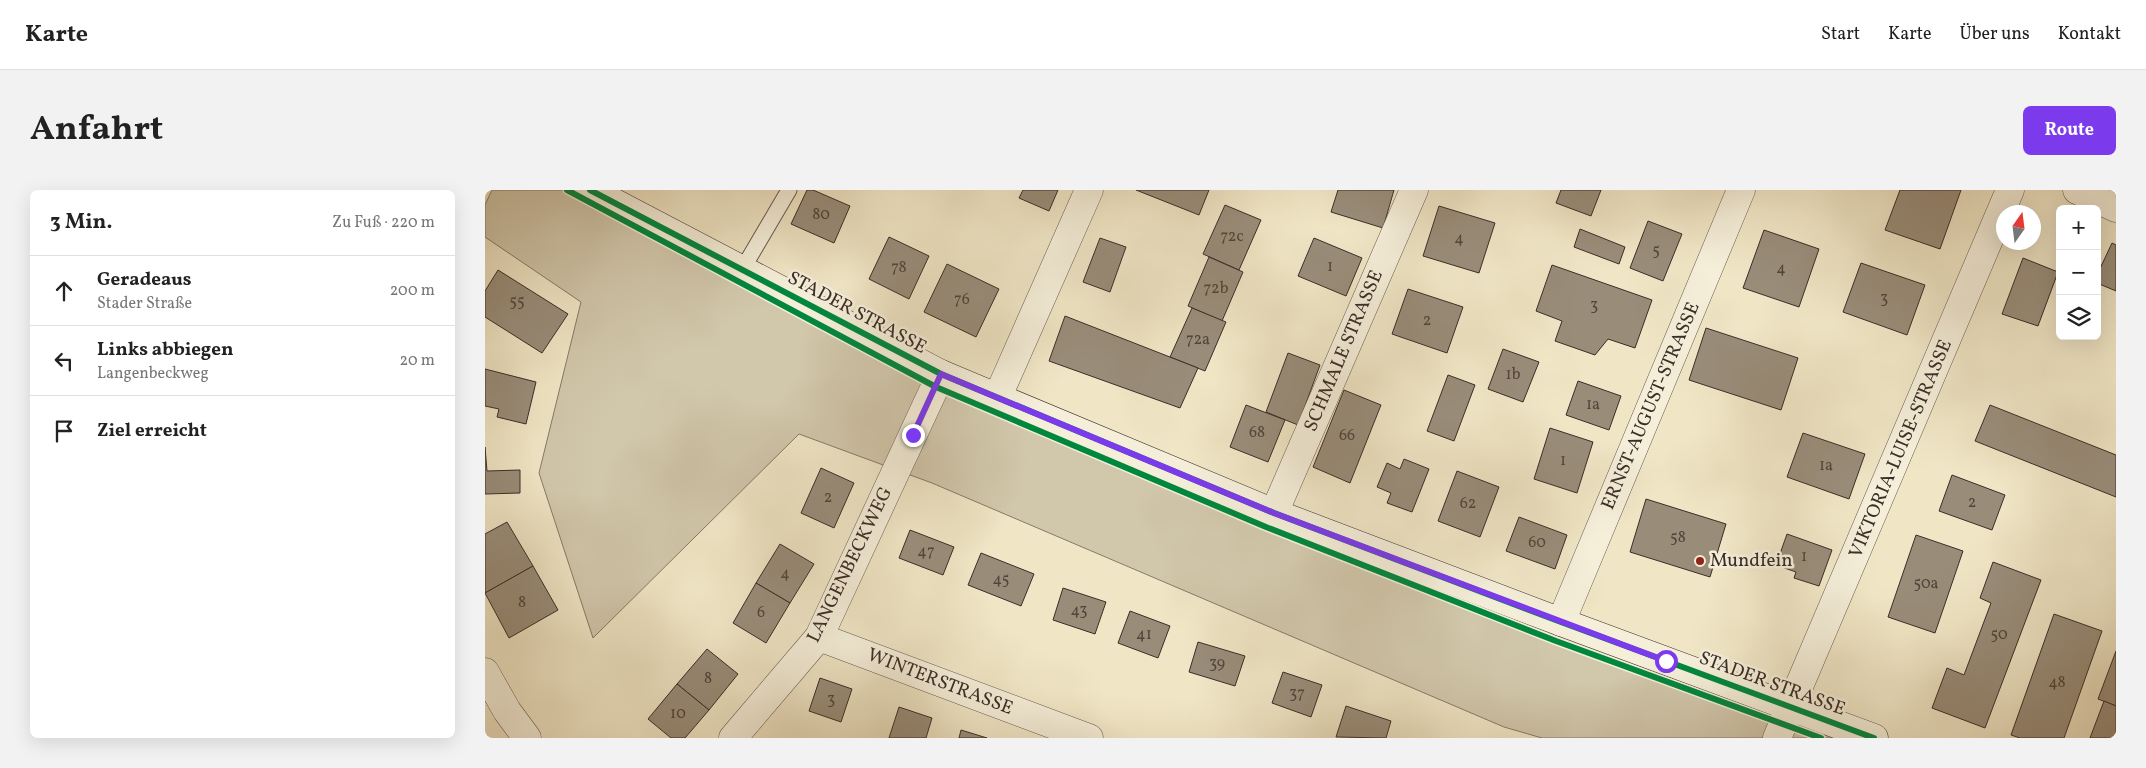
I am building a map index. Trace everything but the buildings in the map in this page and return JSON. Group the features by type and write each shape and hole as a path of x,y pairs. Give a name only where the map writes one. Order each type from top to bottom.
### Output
{"street":[{"name":"STADER STRASSE","path":"590,190 941,374 999,396 1274,513 1874,738"},
{"path":"999,396 1089,190"},
{"name":"SCHMALE STRASSE","path":"1274,513 1414,190"},
{"name":"ERNST-AUGUST-STRASSE","path":"1561,622 1741,190"},
{"name":"VIKTORIA-LUISE-STRASSE","path":"1777,738 2010,190"},
{"path":"2077,190 2116,208"},
{"name":"LANGENBECKWEG","path":"733,738 819,637 941,374"},
{"name":"WINTERSTRASSE","path":"819,637 1089,738"},
{"path":"485,672 507,711 527,738"}],"lane":[{"path":"742,270 789,190"}],"shaded area":[{"path":"492,190 577,190 954,391 1844,738 1542,738 1504,727 932,483 799,434 593,638 539,473 581,302 485,237 485,205"}],"cycle path":[{"path":"567,190 936,387 1266,527 1556,641 1821,738"},
{"path":"590,190 941,374 1274,513 1874,738"}],"place":[{"name":"Mundfein","path":"1700,561"}],"route":[{"path":"913,435 941,374 999,396 1274,513 1666,661"}]}
